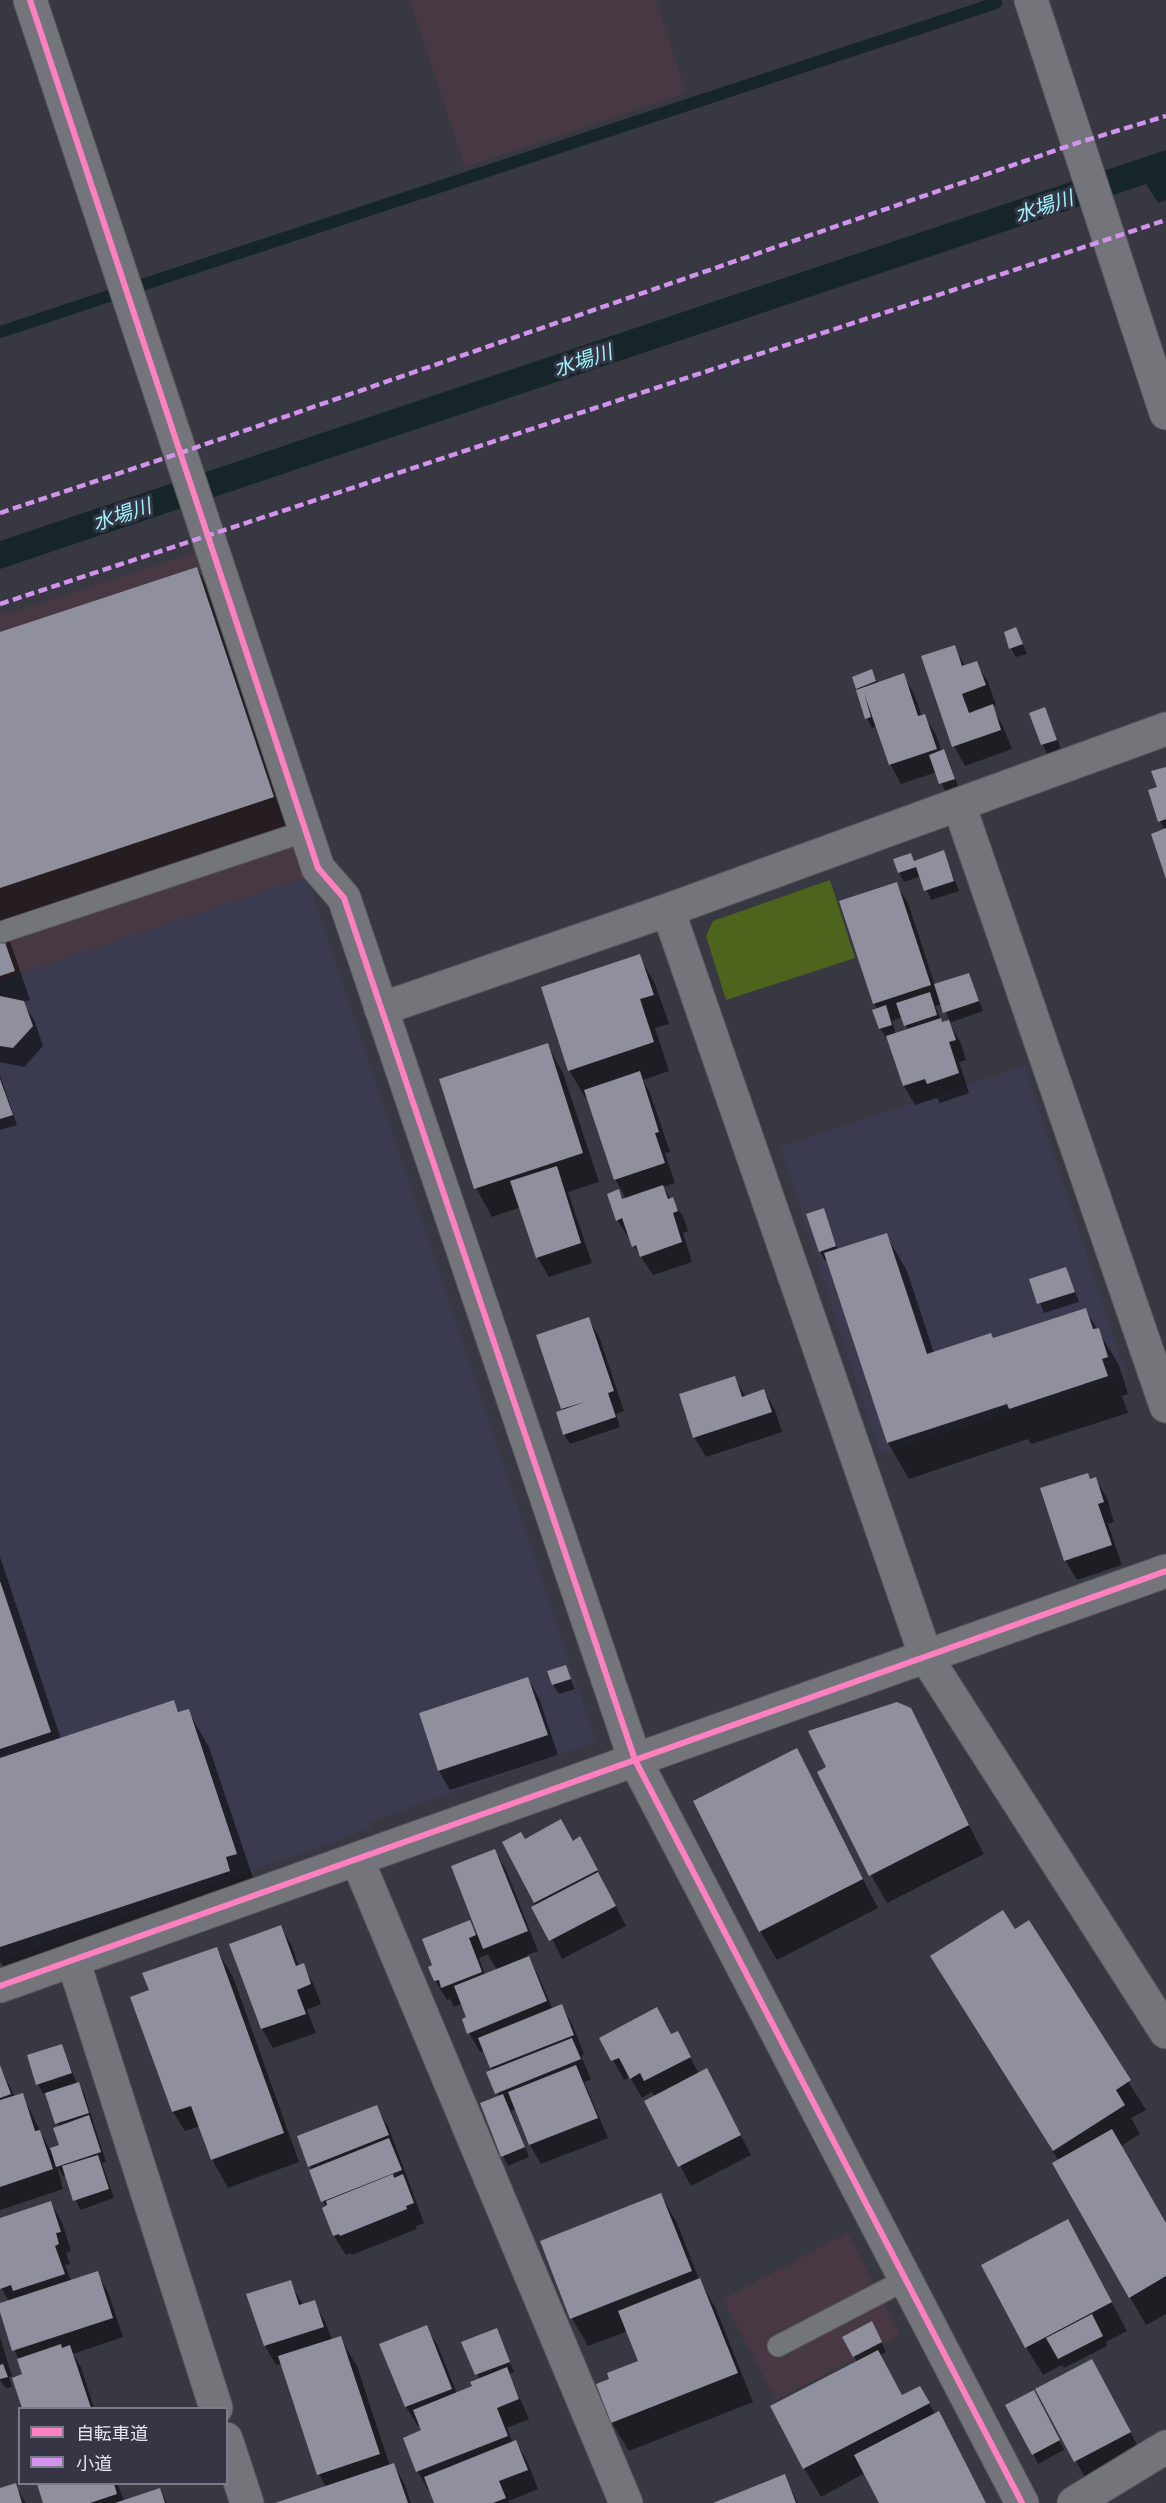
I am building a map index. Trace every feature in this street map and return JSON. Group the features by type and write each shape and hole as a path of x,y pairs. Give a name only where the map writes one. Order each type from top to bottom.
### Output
{"street":[{"path":"30,0 318,868 344,898 635,1760 1022,2503"},
{"path":"1031,0 1166,413"},
{"path":"381,1010 668,910 1166,729"},
{"path":"959,805 1166,1406"},
{"path":"668,910 926,1657 1166,2032"},
{"path":"0,1986 1166,1571"},
{"path":"357,1859 626,2503"},
{"path":"73,1960 215,2407"},
{"path":"228,2445 247,2503"},
{"path":"1074,2503 1166,2447"}],"lane":[{"path":"2,932 306,831"},
{"path":"778,2346 905,2280"}],"shaded area":[{"path":"410,0 656,0 686,93 465,167"},
{"path":"200,551 307,877 0,980 0,616"},
{"path":"307,877 596,1742 369,1822 371,1828 0,1960 0,980"},
{"path":"1025,1066 1126,1374 881,1454 780,1147"},
{"path":"848,2233 900,2335 776,2400 723,2299"}],"green space":[{"path":"830,880 855,958 726,1000 706,936 713,921"}],"water":[{"name":"水場川","path":"1166,150 1166,200 1158,203 1146,184 0,569 0,541"}],"building":[{"path":"197,567 274,797 0,888 0,632"},
{"path":"1016,627 1023,644 1009,649 1004,632"},
{"path":"955,645 962,666 977,661 986,685 962,694 969,713 993,704 1001,730 952,747 921,656"},
{"path":"872,669 876,681 856,689 852,677"},
{"path":"904,673 918,716 925,714 937,749 889,765 864,693 871,717 865,719 856,690"},
{"path":"1045,707 1057,740 1041,745 1029,713"},
{"path":"944,749 955,779 939,784 929,755"},
{"path":"1166,767 1166,819 1158,822 1148,790 1157,787 1151,771"},
{"path":"1166,828 1166,879 1151,834"},
{"path":"944,850 954,881 924,891 916,867 898,873 893,859 911,853 914,861"},
{"path":"897,882 931,985 873,1004 839,901"},
{"path":"0,928 15,971 0,976"},
{"path":"640,954 654,995 640,999 654,1042 568,1071 541,987"},
{"path":"969,973 979,1001 943,1013 934,984"},
{"path":"930,992 937,1015 904,1026 896,1003"},
{"path":"0,996 24,1001 33,1026 13,1048 0,1046"},
{"path":"886,1005 892,1025 879,1029 872,1010"},
{"path":"941,1018 942,1022 949,1020 956,1040 949,1042 959,1073 927,1084 925,1079 903,1086 886,1036"},
{"path":"548,1043 583,1153 474,1189 439,1079"},
{"path":"640,1071 659,1132 655,1133 665,1163 614,1180 584,1090"},
{"path":"0,1079 13,1115 0,1119"},
{"path":"557,1166 581,1243 536,1258 510,1181"},
{"path":"663,1185 668,1199 673,1197 678,1211 673,1213 682,1242 640,1257 636,1245 632,1247 622,1218 616,1221 607,1194 619,1189 622,1199"},
{"path":"824,1208 836,1246 819,1252 806,1214"},
{"path":"887,1233 927,1354 991,1333 993,1338 1086,1308 1093,1329 1099,1328 1108,1357 1102,1359 1108,1376 1009,1409 1007,1404 887,1443 824,1253"},
{"path":"1066,1267 1075,1292 1037,1304 1029,1279"},
{"path":"589,1317 614,1391 608,1393 616,1417 563,1435 556,1412 585,1402 561,1409 536,1335"},
{"path":"735,1376 742,1397 764,1389 772,1412 693,1438 679,1394"},
{"path":"1088,1473 1090,1479 1096,1477 1104,1502 1098,1504 1112,1545 1064,1561 1040,1488"},
{"path":"0,1581 51,1732 0,1749"},
{"path":"566,1665 571,1679 552,1685 547,1671"},
{"path":"528,1677 548,1735 438,1771 419,1713"},
{"path":"174,1700 178,1712 189,1709 237,1854 226,1857 230,1871 0,1947 0,1758"},
{"path":"897,1702 911,1708 969,1825 869,1876 817,1772 826,1767 808,1731"},
{"path":"797,1748 863,1879 759,1932 693,1801"},
{"path":"561,1819 573,1841 580,1836 598,1870 534,1903 502,1842 521,1832 525,1839"},
{"path":"495,1849 528,1931 483,1949 451,1866"},
{"path":"598,1872 616,1906 549,1941 531,1907"},
{"path":"1003,1910 1015,1929 1029,1920 1131,2080 1116,2090 1125,2105 1053,2151 930,1956"},
{"path":"470,1920 476,1935 469,1938 482,1972 441,1988 439,1980 434,1981 428,1967 432,1965 422,1939"},
{"path":"281,1925 296,1966 304,1963 311,1984 297,1990 306,2014 261,2029 229,1944"},
{"path":"217,1947 284,2133 211,2160 191,2106 172,2112 130,1997 149,1990 142,1973"},
{"path":"529,1956 547,2001 467,2034 462,2019 466,2017 454,1986"},
{"path":"562,2004 574,2035 490,2068 478,2038"},
{"path":"657,2007 671,2034 678,2031 691,2057 644,2081 640,2073 630,2079 619,2058 611,2061 599,2038"},
{"path":"572,2038 581,2059 495,2094 486,2072"},
{"path":"62,2044 72,2073 36,2085 27,2055"},
{"path":"0,2065 11,2094 0,2098"},
{"path":"576,2065 598,2118 529,2145 508,2092"},
{"path":"707,2068 741,2135 678,2167 644,2101"},
{"path":"79,2082 89,2113 55,2124 45,2093"},
{"path":"23,2093 35,2131 40,2130 53,2169 0,2187 0,2100"},
{"path":"503,2094 525,2147 501,2157 480,2103"},
{"path":"377,2105 389,2135 308,2167 297,2136"},
{"path":"89,2115 101,2152 56,2167 50,2148 59,2145 53,2128"},
{"path":"1112,2129 1166,2223 1166,2276 1129,2298 1052,2163"},
{"path":"389,2138 402,2170 321,2202 309,2170"},
{"path":"98,2155 109,2189 73,2201 62,2166"},
{"path":"393,2174 394,2178 403,2174 414,2203 406,2206 407,2209 340,2236 339,2234 333,2236 322,2208 327,2205 326,2201"},
{"path":"661,2193 692,2271 570,2319 540,2241"},
{"path":"51,2201 61,2232 56,2233 59,2244 55,2246 65,2274 13,2291 11,2285 0,2289 0,2218"},
{"path":"1068,2219 1112,2302 1025,2348 981,2265"},
{"path":"98,2271 113,2318 12,2351 0,2312 0,2303"},
{"path":"700,2278 738,2373 611,2423 596,2384 609,2379 607,2373 638,2361 618,2311"},
{"path":"291,2280 299,2305 315,2300 324,2327 264,2346 246,2294"},
{"path":"1092,2314 1103,2336 1058,2359 1046,2338"},
{"path":"872,2321 882,2342 853,2357 842,2337"},
{"path":"427,2325 452,2389 405,2407 379,2344"},
{"path":"497,2328 510,2362 475,2375 461,2342"},
{"path":"341,2336 380,2454 317,2475 278,2356"},
{"path":"61,2344 62,2348 70,2345 91,2407 22,2407 12,2378 22,2374 17,2359"},
{"path":"878,2350 902,2395 920,2386 930,2403 803,2469 770,2406"},
{"path":"1092,2359 1131,2432 1074,2462 1035,2389"},
{"path":"3,2364 8,2377 0,2379 0,2365"},
{"path":"507,2367 519,2399 497,2408 508,2436 416,2472 403,2438 421,2430 413,2410 472,2386 470,2382"},
{"path":"1034,2390 1060,2440 1032,2455 1005,2405"},
{"path":"939,2411 986,2503 879,2503 854,2455"},
{"path":"516,2440 528,2470 499,2481 506,2498 493,2503 434,2503 424,2477"},
{"path":"394,2463 408,2503 275,2503"},
{"path":"785,2474 796,2503 713,2503"},
{"path":"16,2483 22,2503 0,2503 0,2488"},
{"path":"37,2485 114,2485 117,2494 90,2503 43,2503"},
{"path":"160,2488 165,2503 115,2503"}],"waterway":[{"path":"139,286 996,3"},
{"path":"0,332 112,295"}],"marked path":[{"path":"0,513 1077,143 1166,116"},
{"path":"0,604 1166,220"}],"cycle path":[{"path":"30,0 318,868 344,898 635,1760 1022,2503"},
{"path":"0,1986 1166,1571"}]}
